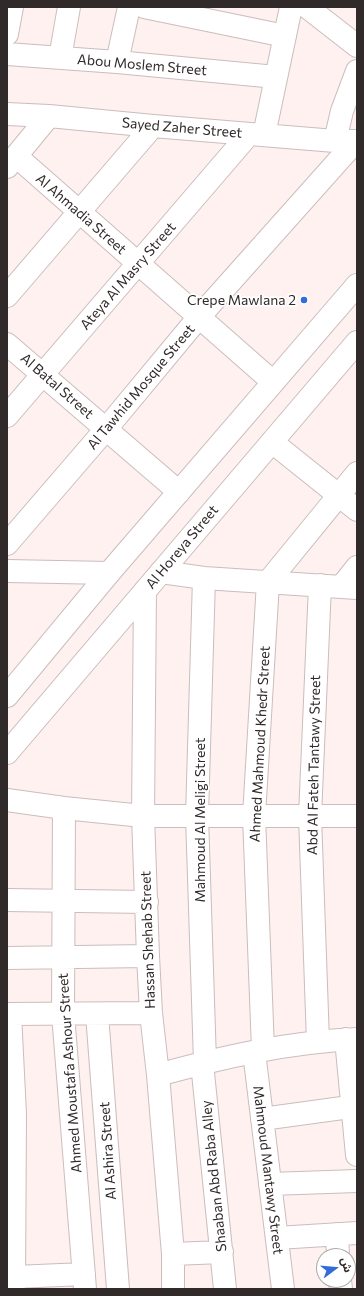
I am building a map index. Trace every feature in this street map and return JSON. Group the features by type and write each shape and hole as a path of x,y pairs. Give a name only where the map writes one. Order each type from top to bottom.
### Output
{"street":[{"path":"7,34 12,7"},
{"path":"60,58 69,7"},
{"path":"117,62 129,7"},
{"path":"144,7 285,36"},
{"path":"257,135 276,78 291,7"},
{"path":"307,7 357,46"},
{"name":"Abou Moslem Street","path":"7,54 117,62 276,78"},
{"path":"335,141 342,111 357,72"},
{"name":"Sayed Zaher Street","path":"7,114 49,116 257,135 335,141 357,141"},
{"path":"10,162 49,116"},
{"path":"7,296 153,126"},
{"name":"Ateya Al Masry Street","path":"7,416 138,264 257,135"},
{"name":"Al Tawhid Mosque Street","path":"7,544 106,429 199,317 357,141"},
{"name":"Al Ahmadia Street","path":"10,162 79,212 273,382"},
{"path":"7,696 109,573 357,285"},
{"name":"Al Batal Street","path":"7,344 179,492"},
{"name":"Al Horeya Street","path":"7,753 272,442 356,347"},
{"path":"272,442 357,510"},
{"path":"268,582 357,473"},
{"path":"161,572 204,578 339,586 357,567"},
{"path":"7,571 109,573"},
{"name":"Mahmoud Al Meligi Street","path":"204,578 197,816 204,1062"},
{"name":"Ahmed Mahmoud Khedr Street","path":"258,1051 254,816 268,582"},
{"name":"Abd Al Fateh Tantawy Street","path":"318,1042 310,816 339,586"},
{"name":"Hassan Shehab Street","path":"145,591 144,816 148,956 151,1013 158,1075 172,1254 173,1289"},
{"path":"7,800 64,808 144,816 357,816"},
{"name":"Ahmed Moustafa Ashour Street","path":"64,808 63,1014 85,1282"},
{"path":"7,900 147,902"},
{"path":"7,958 148,956"},
{"path":"85,1282 15,1283 9,1014 151,1013"},
{"name":"Al Ashira Street","path":"97,1014 118,1289"},
{"path":"158,1075 204,1062 258,1051 318,1042 351,1039 357,1155"},
{"name":"Mahmoud Mantawy Street","path":"258,1051 262,1119 283,1289"},
{"name":"Shaaban Abd Raba Alley","path":"204,1062 225,1289"},
{"path":"262,1119 355,1106"},
{"path":"270,1184 357,1181"},
{"path":"277,1238 347,1234 341,1248"},
{"path":"172,1254 222,1252"}],"place":[{"name":"Crepe Mawlana 2","path":"304,300"}]}
